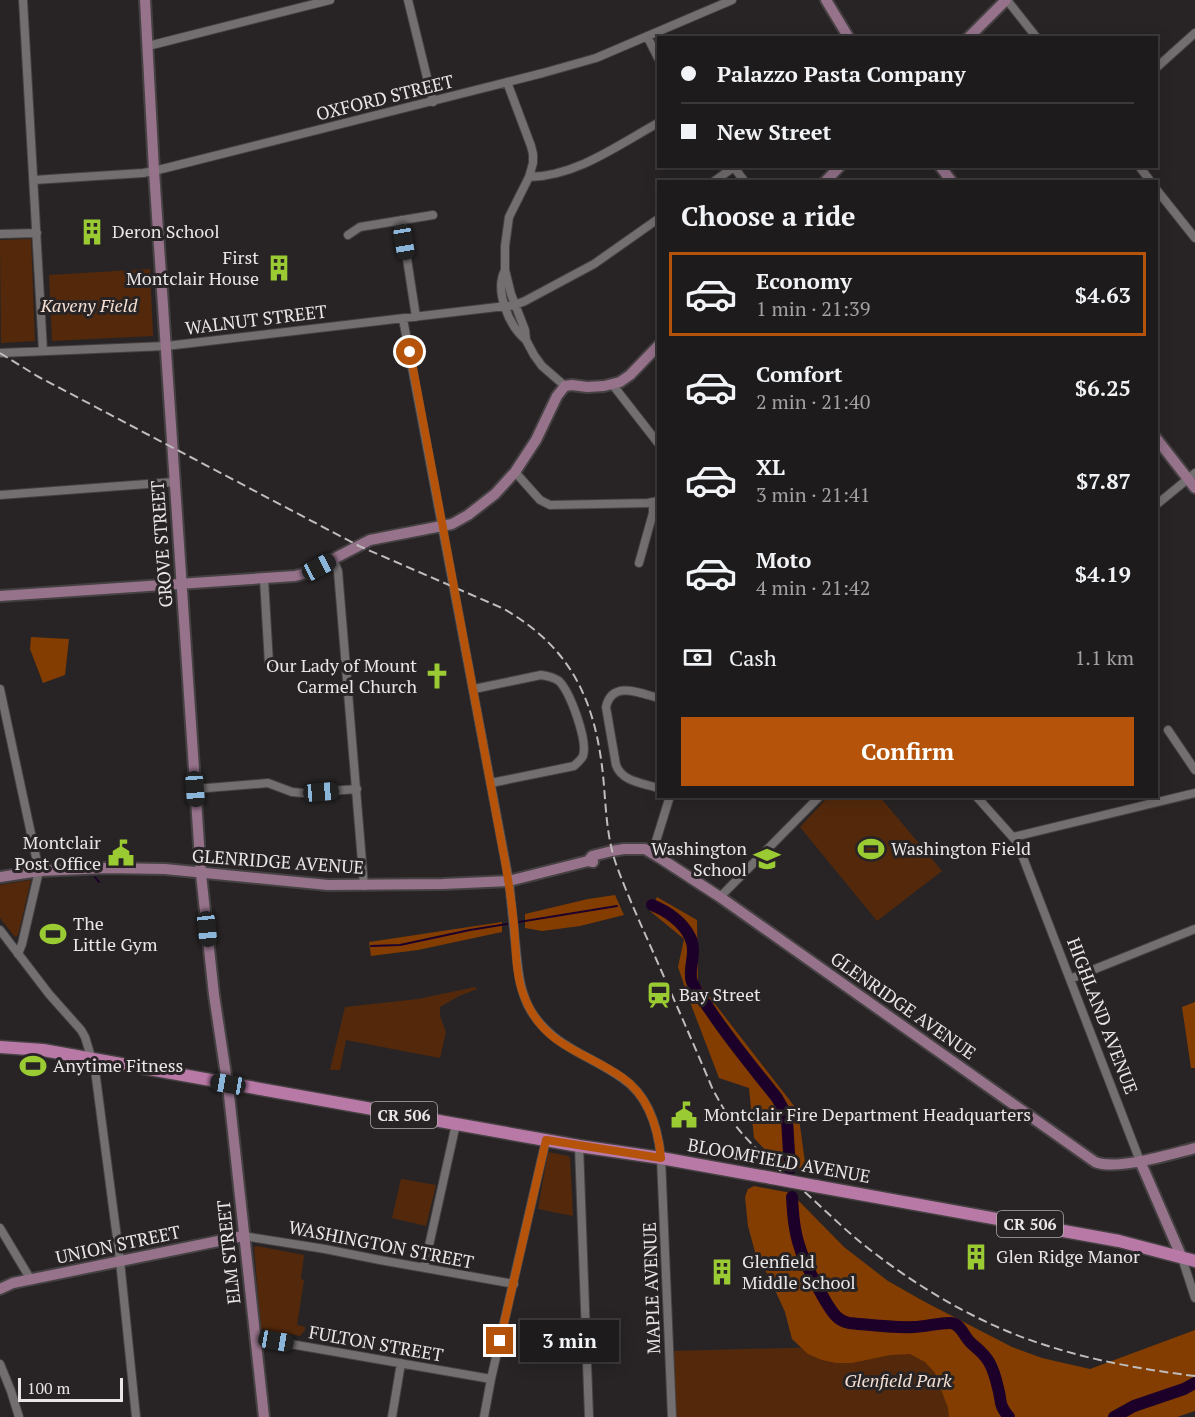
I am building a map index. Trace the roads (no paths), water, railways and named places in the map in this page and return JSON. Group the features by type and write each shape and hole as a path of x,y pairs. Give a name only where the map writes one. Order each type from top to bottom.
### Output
{"main road":[{"name":"BLOOMFIELD AVENUE","path":"0,1047 43,1050 579,1146 661,1158 1119,1241 1195,1261"}],"street":[{"path":"23,0 43,351"},
{"name":"GROVE STREET","path":"145,0 154,171 201,874 214,995 228,1084"},
{"path":"148,46 330,0"},
{"path":"408,0 433,102"},
{"name":"OXFORD STREET","path":"34,180 154,171 543,74 596,58 732,0"},
{"path":"825,0 848,36"},
{"path":"970,36 1006,0 1035,36"},
{"path":"647,36 657,56"},
{"path":"1158,66 1193,38"},
{"path":"507,82 533,154 530,177 509,217 505,246 505,270 525,330 526,340"},
{"path":"530,177 563,172 583,165 657,124"},
{"path":"716,180 732,168"},
{"path":"734,168 743,180"},
{"path":"827,180 838,168"},
{"path":"1158,192 1195,238"},
{"path":"348,234 360,227 433,215"},
{"path":"401,220 416,317"},
{"path":"515,305 585,269 657,220"},
{"path":"0,234 37,233"},
{"path":"505,270 502,276 504,306 519,334 526,340 534,355 565,386"},
{"name":"WALNUT STREET","path":"0,352 166,346 515,305"},
{"name":"MAPLE AVENUE","path":"403,319 509,881 521,989 525,1001 542,1026 558,1041 623,1078 641,1097 653,1119 661,1158 672,1417"},
{"path":"0,596 264,579 306,573 370,540 458,521 480,507 515,472 536,440 557,396 565,386 587,387 612,384 624,379 657,347"},
{"path":"612,384 657,442"},
{"path":"1158,440 1193,480 1158,504"},
{"path":"515,472 540,501 550,505 656,502 639,563"},
{"path":"0,495 174,482"},
{"path":"333,560 338,571 364,886"},
{"path":"264,579 269,664"},
{"path":"474,689 542,675 551,676 560,682 569,698 584,744 583,757 574,766 491,783"},
{"path":"0,689 39,871 18,954"},
{"path":"657,698 627,690 615,692 607,701 606,707 618,772 627,779 657,788"},
{"path":"1168,730 1195,770"},
{"path":"195,789 268,783 292,792 303,793 357,789"},
{"path":"1013,837 1195,793"},
{"path":"652,854 669,798"},
{"path":"720,897 818,798"},
{"name":"HIGHLAND AVENUE","path":"978,798 1017,842 1140,1161 1182,1258"},
{"name":"GLENRIDGE AVENUE","path":"0,877 39,871 117,868 165,869 308,884 364,886 509,881 588,861 652,854 720,897 1095,1162 1109,1166 1195,1148"},
{"path":"1070,980 1195,929"},
{"path":"0,930 49,994 81,1030 92,1059 120,1261 136,1417"},
{"name":"ELM STREET","path":"228,1084 264,1417"},
{"path":"424,1268 456,1124"},
{"path":"484,1417 546,1140"},
{"path":"579,1146 589,1417"},
{"path":"0,1228 31,1280"},
{"name":"UNION STREET","path":"0,1289 13,1283 243,1236"},
{"name":"WASHINGTON STREET","path":"243,1236 514,1284"},
{"path":"1182,1258 1195,1298"},
{"name":"FULTON STREET","path":"256,1338 491,1379"},
{"path":"392,1417 401,1363"},
{"path":"0,1364 19,1417"}],"waterway":[{"path":"95,877 99,882"},
{"path":"652,905 674,918 687,932 693,949 691,977 694,986 728,1035 777,1098 786,1114 790,1169"},
{"path":"371,946 400,945 470,930 617,906"},
{"path":"792,1197 795,1229 802,1255 822,1295 837,1317 849,1323 890,1327 918,1327 948,1323 957,1325 989,1362 1002,1406 1009,1417"},
{"path":"1114,1417 1134,1406 1195,1383"}],"railway":[{"path":"0,353 37,376 359,546 502,608 526,623 545,639 575,677 593,722 603,775 610,842 616,864 713,1090 738,1129 766,1158 861,1243 910,1279 954,1305 1024,1338 1066,1351 1121,1364 1195,1376"}],"place":[{"name":"Deron School","path":"92,232"},
{"name":"First Montclair House","path":"279,268"},
{"name":"Our Lady of Mount Carmel Church","path":"437,676"},
{"name":"Washington Field","path":"871,849"},
{"name":"Montclair Post Office","path":"121,853"},
{"name":"Washington School","path":"767,859"},
{"name":"The Little Gym","path":"53,934"},
{"name":"Bay Street","path":"659,995"},
{"name":"Anytime Fitness","path":"33,1066"},
{"name":"Montclair Fire Department Headquarters","path":"684,1115"},
{"name":"Glen Ridge Manor","path":"976,1257"},
{"name":"Glenfield Middle School","path":"722,1272"}],"park label":[{"name":"Kaveny Field","path":"89,306"},
{"name":"Glenfield Park","path":"898,1381"}]}
